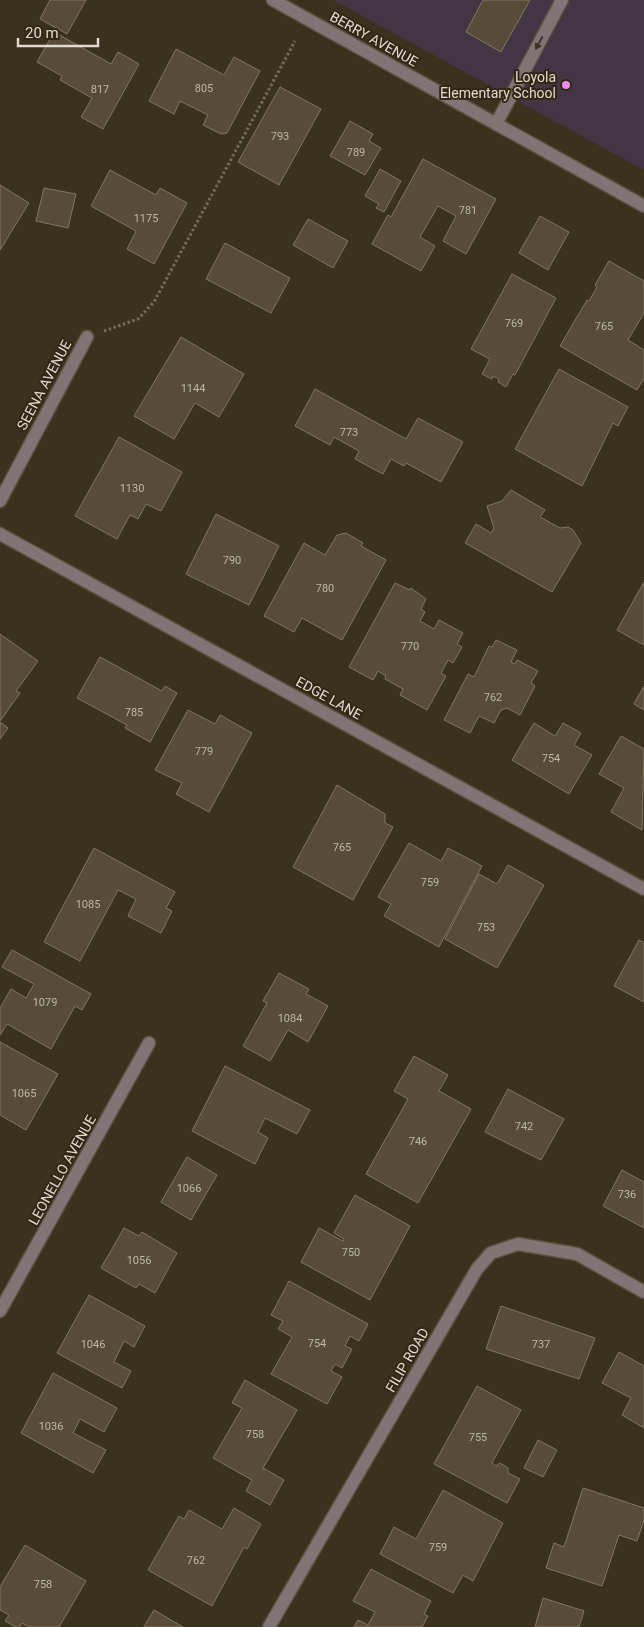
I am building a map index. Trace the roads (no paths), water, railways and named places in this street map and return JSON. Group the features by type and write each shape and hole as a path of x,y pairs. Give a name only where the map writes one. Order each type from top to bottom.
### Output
{"street":[{"name":"BERRY AVENUE","path":"273,0 644,206"},
{"path":"496,124 562,0"},
{"name":"SEENA AVENUE","path":"0,501 87,337"},
{"name":"EDGE LANE","path":"0,534 644,889"},
{"name":"LEONELLO AVENUE","path":"0,1311 149,1043"},
{"name":"FILIP ROAD","path":"269,1627 477,1269 491,1253 518,1244 577,1254 644,1292"}],"place":[{"name":"Loyola Elementary School","path":"566,85"}]}
